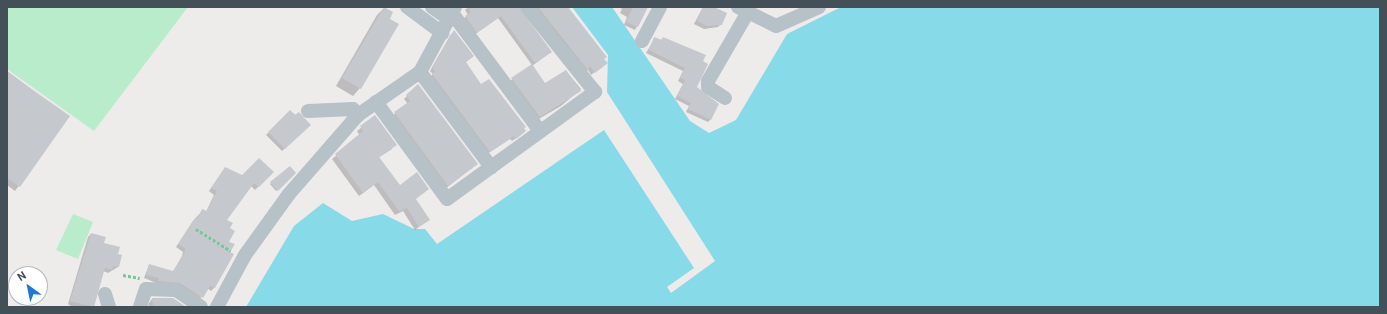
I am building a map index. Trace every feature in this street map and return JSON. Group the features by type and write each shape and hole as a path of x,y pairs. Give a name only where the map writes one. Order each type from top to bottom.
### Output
{"street":[{"path":"406,7 442,33"},
{"path":"432,7 452,13 540,131"},
{"path":"376,102 447,199 595,92 527,7"},
{"path":"642,41 660,7"},
{"path":"725,98 708,87 708,80 743,9 776,26 819,7"},
{"path":"217,307 243,259 289,194 358,115 420,72 452,13"},
{"path":"420,72 491,167"},
{"path":"308,111 353,109 358,115"},
{"path":"140,307 146,289 176,290 201,307"}],"path":[{"path":"196,229 243,259"}],"green space":[{"path":"7,7 188,7 94,131 7,69"},
{"path":"73,214 93,222 78,259 56,250"}],"water":[{"path":"572,7 612,7 690,121 709,133 736,120 787,34 841,7 1380,7 1380,307 246,307 294,226 323,203 352,221 383,214 414,229 425,229 437,244 604,130 694,268 667,287 671,293 715,261 607,92 608,55"}],"building":[{"path":"384,7 393,12 390,19 399,24 361,89 342,78"},
{"path":"468,7 519,7 552,52 535,63 501,16 477,33 465,16 471,12"},
{"path":"538,7 568,7 607,57 604,59 608,63 595,73 590,66 588,70"},
{"path":"633,7 648,7 638,27 626,22"},
{"path":"703,7 714,7 727,13 722,25 707,26 697,21"},
{"path":"454,30 474,56 466,62 481,84 489,79 526,127 524,128 526,131 516,139 514,136 490,152 432,74 435,71 432,67"},
{"path":"654,37 662,40 663,37 706,55 703,61 708,64 697,87 719,104 711,120 688,109 691,103 677,96 685,80 680,78 685,68 649,50"},
{"path":"532,64 545,83 566,70 581,91 540,117 511,78"},
{"path":"7,72 70,116 20,187 7,178"},
{"path":"418,84 478,164 448,186 394,112 410,101 406,95"},
{"path":"290,110 295,115 299,112 311,125 285,149 268,132"},
{"path":"375,115 397,145 379,157 400,185 417,172 429,189 416,199 430,220 419,227 407,208 399,211 378,182 363,193 335,154 363,131 360,126"},
{"path":"259,158 274,172 259,187 254,183 227,220 233,223 230,228 235,231 229,242 235,244 230,252 234,254 215,288 210,286 203,298 180,283 158,281 159,278 146,275 149,264 173,271 185,252 185,248 178,244 196,217 198,218 202,209 207,211 217,191 211,188 225,167 242,175"},
{"path":"290,166 296,173 278,191 270,182"},
{"path":"91,233 106,237 104,243 120,247 118,254 122,255 119,267 113,266 112,270 105,268 94,307 70,301"},
{"path":"152,298 173,298 186,307 153,307"}]}
